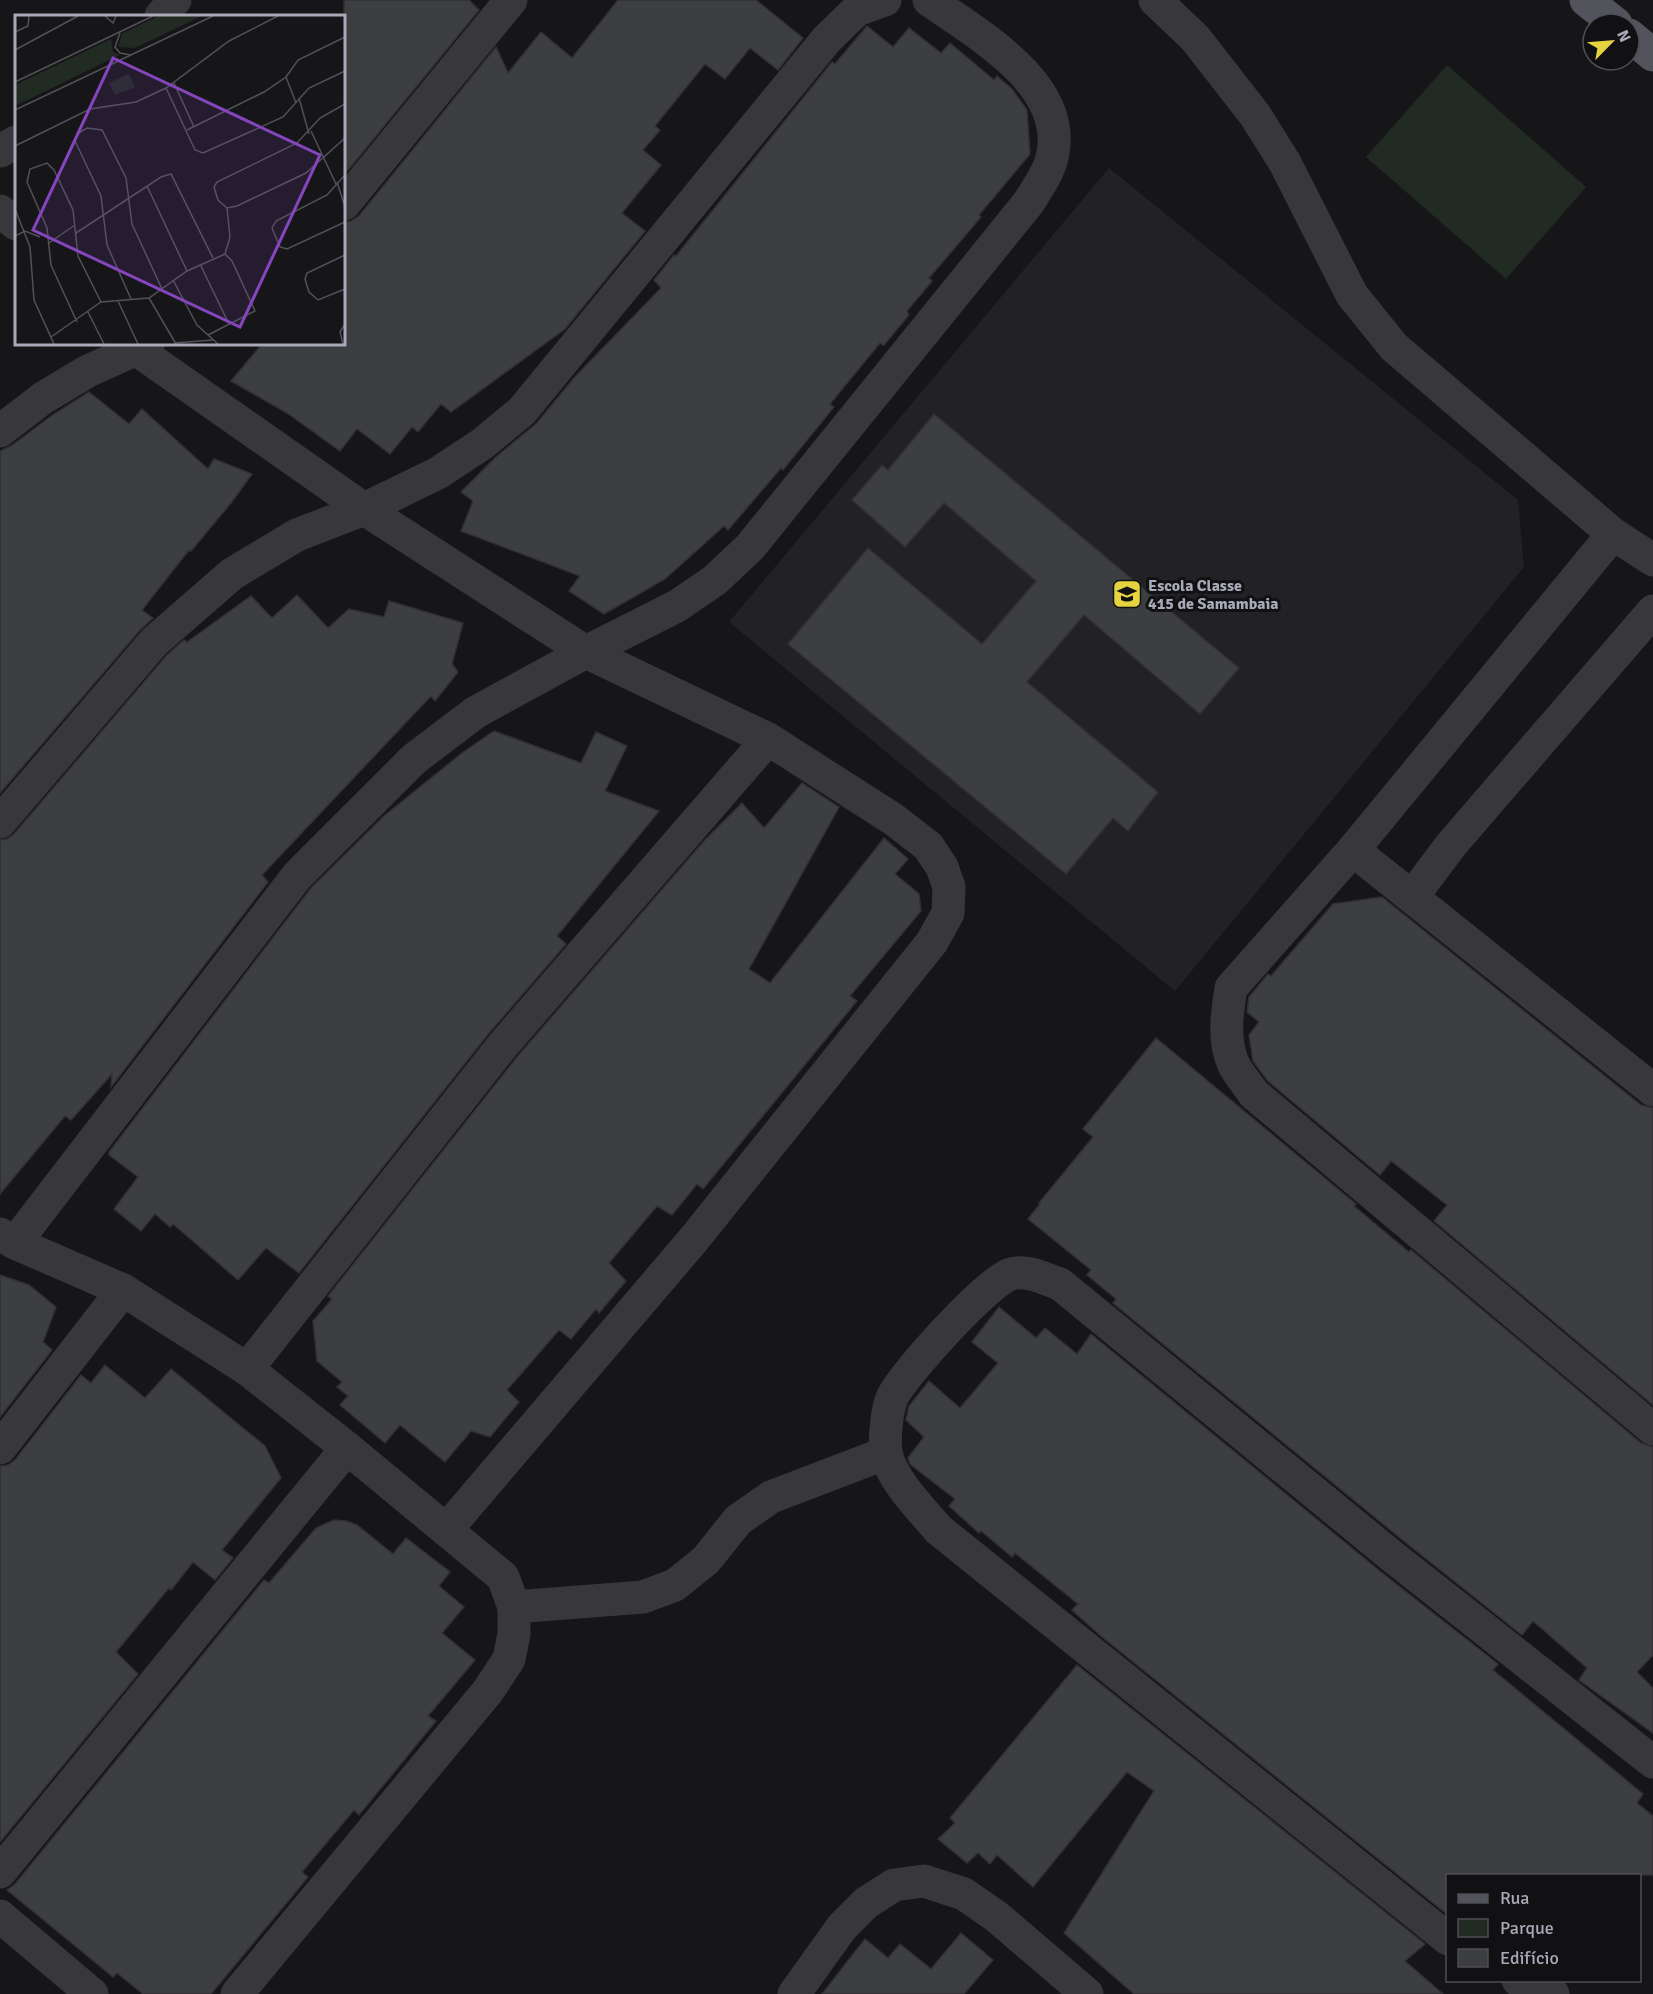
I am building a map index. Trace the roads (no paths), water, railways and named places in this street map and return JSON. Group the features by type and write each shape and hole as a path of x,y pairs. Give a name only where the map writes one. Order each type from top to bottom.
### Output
{"main road":[{"path":"1586,0 1601,12"},
{"path":"1641,45 1653,55"}],"street":[{"path":"162,15 175,0"},
{"path":"345,203 511,0"},
{"path":"0,822 154,642 232,574 297,535 364,509 438,472 482,444 522,411 828,39 857,10 885,0"},
{"path":"237,1994 488,1691 509,1659 514,1634 514,1607 503,1577 447,1529 247,1369 123,1290 7,1238 297,876 414,759 476,711 678,606 715,580 750,547 1029,202 1044,177 1053,153 1054,126 1043,96 1005,53 929,0"},
{"path":"1155,0 1195,38 1255,115 1285,163 1352,295 1394,347 1613,534 1653,560"},
{"path":"0,151 15,143"},
{"path":"0,211 15,223"},
{"path":"0,431 43,398 88,370 142,347 364,509 586,652 768,739 893,819 928,846 942,867 949,887 948,913 932,942 694,1239 447,1529"},
{"path":"1613,534 1353,850 1231,988 1226,1038 1233,1063 1254,1094 1653,1429"},
{"path":"1412,897 1451,845 1653,611"},
{"path":"247,1369 503,1045 768,739"},
{"path":"1353,850 1653,1090"},
{"path":"1446,1937 939,1530 898,1482 886,1453 886,1432 892,1398 922,1355 990,1288 1011,1274 1032,1274 1060,1284 1394,1557 1653,1762"},
{"path":"0,1448 123,1290"},
{"path":"0,1872 347,1448"},
{"path":"514,1607 643,1597 675,1585 706,1560 738,1520 771,1497 886,1453"},
{"path":"794,1994 842,1927 866,1903 894,1885 924,1881 964,1894 997,1917 1087,1994"},
{"path":"0,1916 92,1994"},
{"path":"1523,1982 1553,1994"}],"place":[{"name":"Escola Classe 415 de Samambaia","path":"1127,594"}]}
